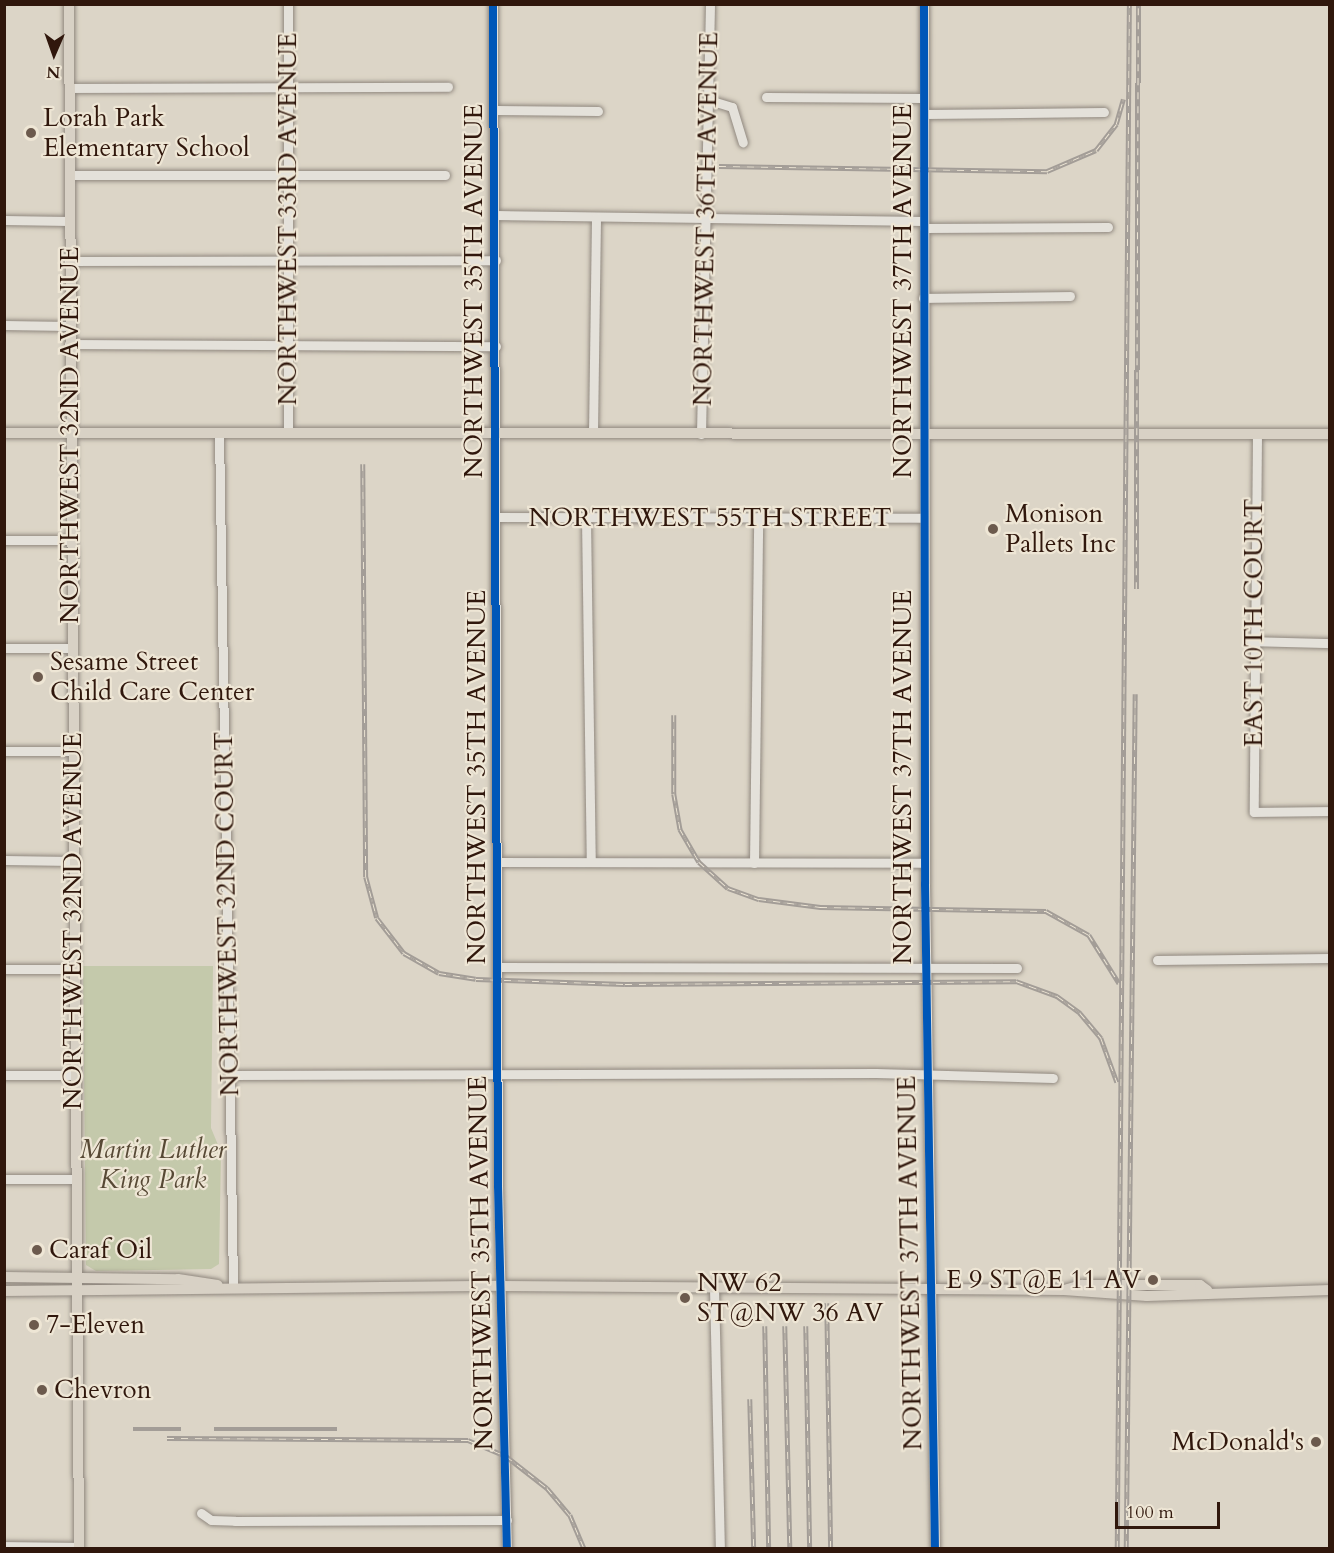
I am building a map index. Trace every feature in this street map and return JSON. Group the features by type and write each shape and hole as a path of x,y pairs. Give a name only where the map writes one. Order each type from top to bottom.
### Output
{"main road":[{"name":"NORTHWEST 32ND AVENUE","path":"69,4 69,432 79,1547"},
{"path":"4,433 1329,434"},
{"path":"4,1277 178,1279 233,1287"},
{"path":"4,1291 501,1286 1120,1291 1200,1285 1207,1290 1329,1290"}],"street":[{"name":"NORTHWEST 33RD AVENUE","path":"288,4 288,433"},
{"name":"NORTHWEST 35TH AVENUE","path":"493,4 499,862 497,1073 507,1548"},
{"name":"NORTHWEST 36TH AVENUE","path":"701,434 708,218 710,4"},
{"name":"NORTHWEST 37TH AVENUE","path":"924,4 925,968 928,1077 928,1290 935,1548"},
{"path":"69,88 448,87"},
{"path":"766,97 924,98"},
{"path":"709,100 732,107 743,142"},
{"path":"495,110 598,111"},
{"path":"924,114 1104,112"},
{"path":"69,174 445,175"},
{"path":"496,215 1108,227"},
{"path":"593,433 596,217"},
{"path":"4,220 69,221"},
{"path":"69,261 496,260"},
{"path":"923,298 1070,296"},
{"path":"4,325 69,326"},
{"path":"69,345 496,346"},
{"name":"NORTHWEST 32ND COURT","path":"219,432 224,920 231,1075 233,1287"},
{"name":"EAST 10TH COURT","path":"1257,434 1251,641 1254,812 1329,812"},
{"name":"NORTHWEST 55TH STREET","path":"496,517 923,518"},
{"path":"754,863 758,517"},
{"path":"586,518 591,862"},
{"path":"4,540 70,540"},
{"path":"1251,641 1329,643"},
{"path":"4,648 71,648"},
{"path":"4,751 72,751"},
{"path":"4,860 73,861"},
{"path":"499,862 925,863"},
{"path":"1157,960 1329,958"},
{"path":"499,967 1017,968"},
{"path":"4,969 74,969"},
{"path":"231,1075 497,1073 1053,1078"},
{"path":"4,1075 75,1075"},
{"path":"4,1179 75,1179"},
{"path":"714,1288 720,1548"},
{"path":"201,1513 211,1520 235,1521 507,1520"},
{"path":"4,1546 79,1547"}],"green space":[{"name":"Martin Luther King Park","path":"83,966 213,966 211,1128 221,1152 219,1264 211,1269 96,1271 86,1265"}],"railway":[{"path":"1117,1548 1129,4"},
{"path":"1136,589 1138,4"},
{"path":"719,166 1047,171 1096,150 1116,124 1123,99"},
{"path":"363,464 366,877 377,918 404,953 439,973 476,979 625,984 1016,981 1057,996 1080,1013 1101,1038 1117,1082"},
{"path":"1126,1548 1135,694"},
{"path":"674,715 674,794 680,829 699,862 728,888 759,899 820,907 1046,911 1089,935 1119,983"},
{"path":"827,1303 831,1548"},
{"path":"765,1326 769,1548"},
{"path":"785,1326 790,1548"},
{"path":"806,1326 810,1548"},
{"path":"750,1399 754,1548"},
{"path":"133,1429 181,1429"},
{"path":"214,1429 337,1429"},
{"path":"167,1438 468,1440 506,1456 547,1488 570,1515 584,1548"}],"cycle path":[{"path":"493,4 498,1186 507,1548"},
{"path":"924,4 925,884 935,1548"}],"place":[{"name":"Lorah Park Elementary School","path":"31,133"},
{"name":"Monison Pallets Inc","path":"993,529"},
{"name":"Sesame Street Child Care Center","path":"38,677"},
{"name":"Caraf Oil","path":"37,1250"},
{"name":"E 9 ST@E 11 AV","path":"1153,1280"},
{"name":"NW 62 ST@NW 36 AV","path":"685,1298"},
{"name":"7-Eleven","path":"34,1325"},
{"name":"Chevron","path":"42,1390"},
{"name":"McDonald's","path":"1316,1442"}]}
